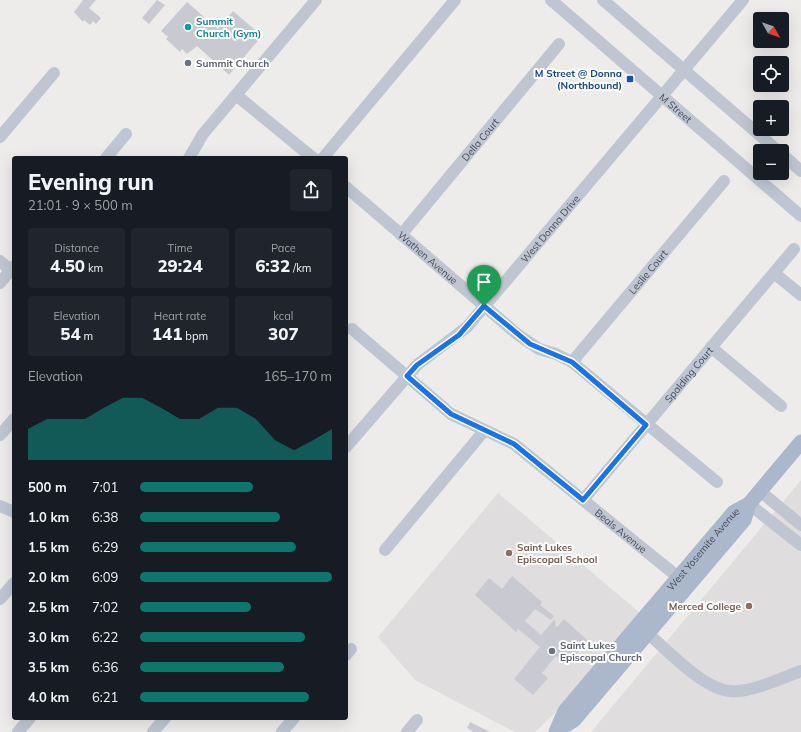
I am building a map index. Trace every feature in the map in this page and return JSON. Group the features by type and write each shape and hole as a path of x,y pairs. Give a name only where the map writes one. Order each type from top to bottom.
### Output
{"main road":[{"name":"West Yosemite Avenue","path":"557,731 574,720 643,629 678,577 734,512 749,504 801,442"},
{"name":"West Yosemite Avenue","path":"643,629 744,520 749,504"}],"street":[{"path":"190,156 203,134 316,0"},
{"path":"325,156 454,0"},
{"name":"M Street","path":"551,0 801,216"},
{"path":"603,0 770,144"},
{"name":"West Donna Drive","path":"348,445 417,365 459,335 743,0"},
{"name":"Della Court","path":"401,235 559,44"},
{"path":"0,137 54,73"},
{"path":"236,95 311,156"},
{"path":"108,156 126,134"},
{"path":"789,160 801,171"},
{"name":"Leslie Court","path":"572,362 724,181"},
{"name":"Wathen Avenue","path":"348,189 530,344 572,362 646,425 717,482"},
{"name":"Spalding Court","path":"583,500 794,249"},
{"path":"0,261 12,269"},
{"path":"0,283 12,271"},
{"path":"774,273 801,295"},
{"name":"Beals Avenue","path":"352,329 451,414 514,444 678,577"},
{"path":"711,347 781,406"},
{"path":"0,435 12,421"},
{"path":"385,550 484,431"},
{"path":"760,491 801,526"},
{"path":"749,504 801,545"},
{"path":"0,506 12,511"},
{"path":"0,599 12,584"},
{"path":"643,629 703,681 718,689 731,691 749,689 801,671"},
{"path":"18,732 28,720"},
{"path":"153,732 163,720"},
{"path":"282,732 292,720"},
{"path":"407,732 417,720"}],"shaded area":[{"name":"Merced College","path":"801,480 801,732 591,732"},
{"name":"Saint Lukes Episcopal School","path":"498,493 640,613 553,715 535,732 515,732 415,680 378,637"}],"building":[{"path":"83,0 96,0 89,8 101,18 96,24 93,21 90,25 84,20 83,22 74,12"},
{"path":"157,0 165,5 149,24 142,18"},
{"path":"187,2 218,29 233,11 262,36 229,75 197,46 187,54 182,49 180,52 166,39 168,37 161,31"},
{"path":"512,576 542,602 540,605 554,616 551,620 535,609 525,621 541,635 555,619 556,628 564,619 588,641 575,656 570,652 562,661 556,656 542,673 548,678 533,695 514,679 540,647 518,629 516,632 475,595 489,578 502,589"},
{"path":"470,722 490,732 473,732 467,728"}],"place":[{"name":"Summit Church (Gym)","path":"188,27"},
{"name":"Summit Church","path":"188,63"},
{"name":"M Street @ Donna (Northbound)","path":"630,79"},
{"name":"Saint Lukes Episcopal School","path":"509,553"},
{"name":"Merced College","path":"749,606"},
{"name":"Saint Lukes Episcopal Church","path":"552,651"}],"route":[{"path":"484,306 530,344 572,362 646,425 583,500 514,444 451,414 407,376 417,365 459,335 484,306"}]}
